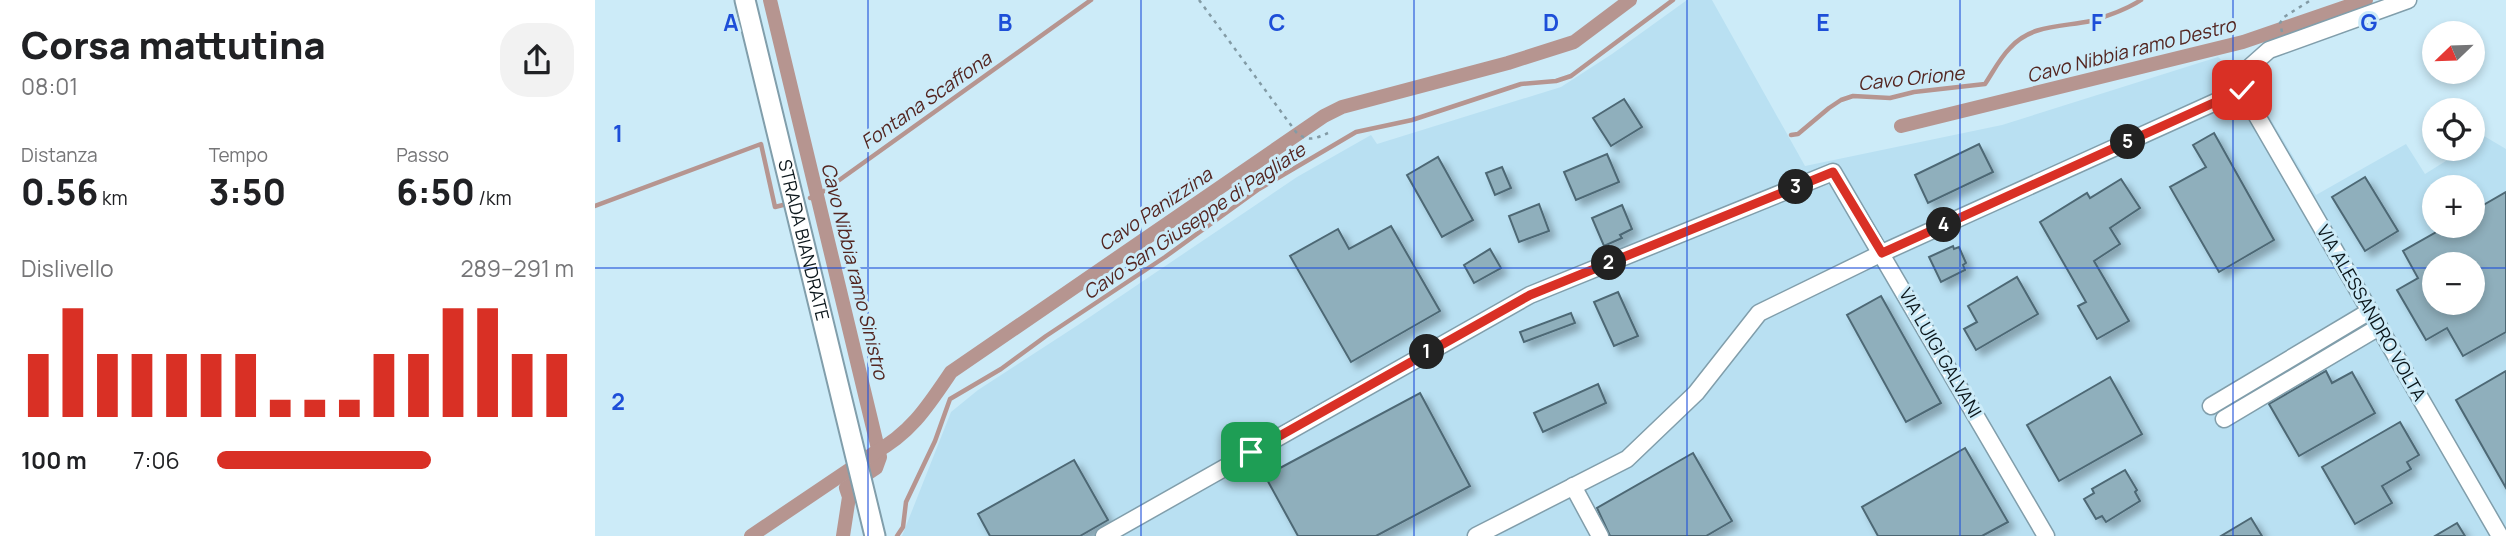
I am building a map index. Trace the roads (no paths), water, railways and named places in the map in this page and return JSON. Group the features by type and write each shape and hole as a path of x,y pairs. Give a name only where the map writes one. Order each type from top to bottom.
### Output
{"main road":[{"name":"STRADA BIANDRATE","path":"745,0 875,536"}],"street":[{"path":"1476,536 1627,459 1696,393 1759,313 1882,253 2242,90 2242,74 2269,50 2408,0"},
{"name":"VIA ALESSANDRO VOLTA","path":"2242,90 2500,536"},
{"name":"VIA LUIGI GALVANI","path":"1104,536 1530,295 1833,172 2046,536"},
{"path":"2211,406 2370,311"},
{"path":"2224,419 2379,327"},
{"path":"2270,370 2279,386"},
{"path":"1573,486 1600,536"}],"waterway":[{"name":"Cavo Nibbia ramo Sinistro","path":"770,0 880,457 876,468 846,488 849,497 843,536"},
{"name":"Fontana Scaffona","path":"810,198 817,196 1091,0"},
{"name":"Cavo Panizzina","path":"751,536 909,428 951,372 1324,116 1342,107 1508,63 1574,42 1630,0"},
{"name":"Cavo San Giuseppe di Pagliate","path":"897,536 903,527 906,502 935,441 950,399 1001,369 1259,189 1356,132 1412,120 1521,84 1556,81 1571,76 1673,0"},
{"name":"Cavo Orione","path":"1791,135 1798,134 1841,100 1853,96 1890,98 1914,92 1985,84 2006,52 2028,34 2097,19 2141,0"},
{"name":"Cavo Nibbia ramo Destro","path":"2349,0 2351,5"},
{"name":"Cavo Nibbia ramo Destro","path":"1901,126 2243,42 2366,0"},
{"name":"Fontana Scaffona","path":"595,206 761,144 775,207 783,205"}]}
